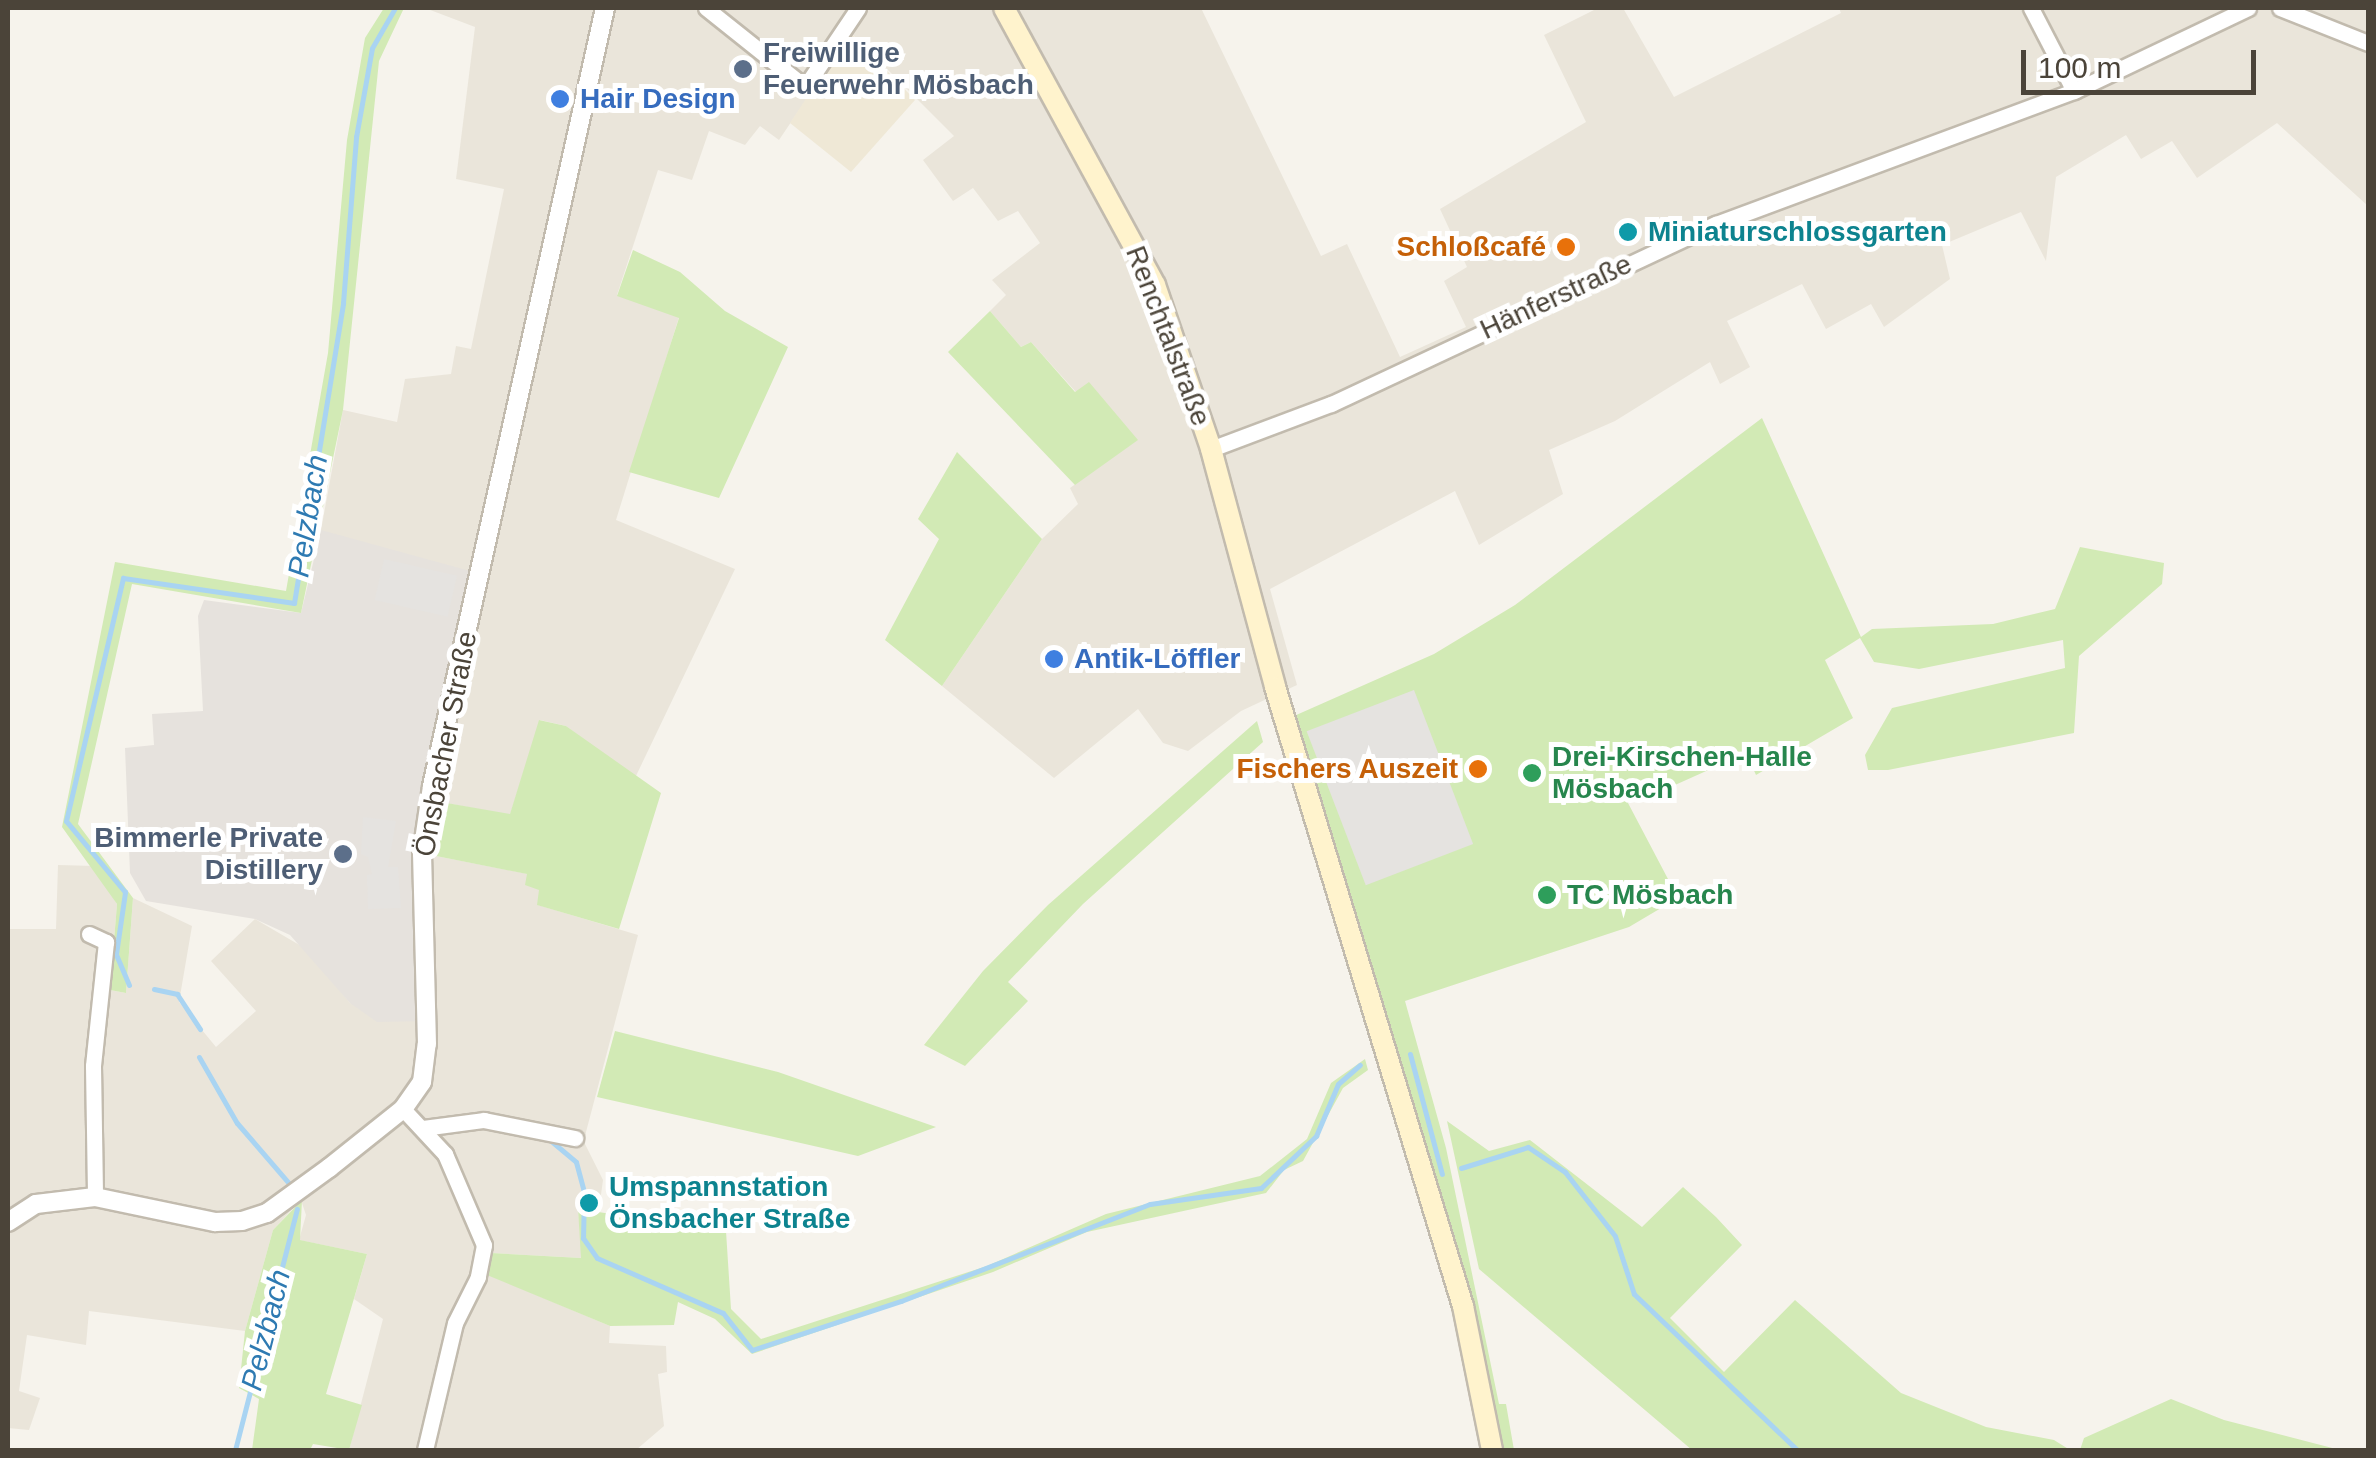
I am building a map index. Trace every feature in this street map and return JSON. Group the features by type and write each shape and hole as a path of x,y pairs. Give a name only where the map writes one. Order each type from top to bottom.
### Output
{"main road":[{"name":"Renchtalstraße","path":"1004,8 1155,284 1211,449 1275,687 1404,1097 1462,1306 1492,1450"}],"street":[{"name":"Önsbacher Straße","path":"8,1222 36,1204 96,1196 215,1222 242,1221 267,1213 403,1109 422,1082 427,1044 420,890 432,786 605,8"},
{"path":"706,8 805,87 858,8"},
{"path":"2032,8 2074,91"},
{"name":"Hänferstraße","path":"1211,449 1331,404 1716,224 2074,91 2248,8"},
{"path":"2280,8 2368,43"},
{"path":"89,934 106,942 93,1066 96,1196"},
{"path":"403,1109 422,1128 466,1195 484,1245 478,1278 455,1323 426,1450"},
{"path":"422,1128 484,1120 574,1138"}],"shaded area":[{"path":"425,8 1201,8 1321,256 1347,244 1400,357 1466,327 1444,281 1467,267 1440,209 1586,122 1544,35 1598,8 1623,8 1674,97 1841,13 1839,8 2368,8 2368,206 2277,123 2197,178 2172,141 2141,159 2126,135 2056,177 2046,261 2021,212 1942,245 1950,279 1884,327 1871,304 1826,329 1802,284 1727,321 1750,367 1720,384 1710,362 1615,421 1549,450 1563,494 1479,545 1455,491 1270,589 1297,685 1241,711 1188,751 1163,743 1138,709 1054,778 942,686 1042,539 1078,504 1070,488 1137,440 1089,383 1076,392 1031,342 1021,347 990,311 1006,295 992,280 1040,243 1018,211 998,221 973,188 953,201 923,160 954,136 851,33 779,140 760,126 745,145 709,131 692,180 658,170 617,295 679,317 616,520 735,569 635,778 566,726 540,720 510,815 441,802 460,636 321,530 343,410 397,422 405,379 451,374 456,346 471,349 504,189 456,179 475,27"},
{"path":"850,32 915,100 851,172 790,123"},
{"path":"321,530 470,571 431,855 427,1021 377,1022 350,1003 290,935 255,919 146,901 130,873 125,748 154,745 152,714 203,711 198,616 204,600 301,613"},
{"path":"384,559 457,576 448,617 375,600"},
{"path":"1414,690 1473,844 1366,885 1307,731"},
{"path":"363,817 396,821 388,867 398,867 401,908 368,909 367,875 372,874 368,857 361,854"},
{"path":"431,855 528,874 540,890 538,905 638,935 586,1132 585,1144 603,1180 599,1209 578,1209 582,1258 491,1253 487,1274 610,1326 609,1343 666,1346 667,1372 658,1374 664,1426 636,1450 349,1450 383,1319 354,1299 367,1254 299,1240 306,1215 301,1200 273,1230 245,1331 89,1311 86,1345 27,1335 19,1391 40,1398 29,1430 8,1428 8,929 56,929 58,865 95,866 117,904 110,990 126,993 133,898 192,926 179,1002 216,1047 256,1011 211,961 255,919 308,950 350,1003 427,1021"}],"green space":[{"path":"384,8 404,8 379,61 343,410 301,613 132,584 78,824 133,898 126,993 110,990 117,904 62,827 115,562 286,591 328,353 347,140 365,38"},
{"path":"633,250 680,272 725,311 788,347 719,498 629,472 679,318 617,296"},
{"path":"990,311 1021,347 1031,342 1075,392 1089,382 1138,440 1075,485 948,352"},
{"path":"1762,418 1861,637 1872,629 1993,624 2055,609 2080,547 2164,563 2162,584 2079,656 2074,733 1888,770 1868,770 1865,755 1892,708 2065,668 2063,640 1919,669 1874,662 1860,638 1825,660 1853,718 1756,775 1751,764 1733,759 1675,785 1643,789 1628,803 1678,898 1629,927 1405,1001 1446,1148 1499,1404 1506,1404 1514,1450 1500,1450 1438,1186 1294,716 1434,654 1515,605"},
{"path":"957,452 1042,539 942,686 885,640 939,539 918,519"},
{"path":"539,720 566,726 661,793 619,929 537,905 539,890 525,885 527,874 431,855 441,802 510,814"},
{"path":"1257,721 1263,742 1083,904 1008,982 1028,1001 965,1066 924,1045 983,971 1048,905"},
{"path":"615,1031 778,1072 936,1127 858,1156 597,1097"},
{"path":"1365,1059 1368,1070 1343,1088 1303,1161 1284,1170 1266,1193 1087,1232 993,1272 752,1354 715,1319 678,1302 674,1325 610,1326 487,1275 491,1253 581,1258 578,1209 726,1231 731,1309 761,1339 987,1266 1106,1214 1260,1176 1307,1139 1331,1083"},
{"path":"1447,1121 1489,1151 1530,1140 1642,1227 1683,1187 1742,1245 1670,1318 1724,1372 1795,1300 1901,1393 1986,1427 2054,1440 2070,1450 1692,1450 1479,1269"},
{"path":"302,1200 300,1240 367,1254 326,1394 362,1405 349,1450 313,1444 310,1450 252,1450 259,1399 239,1388 245,1331 273,1230"},
{"path":"2171,1399 2224,1420 2340,1450 2080,1450 2084,1438"}],"waterway":[{"name":"Pelzbach","path":"129,985 116,954 125,892 66,821 123,578 294,603 343,303 356,137 372,48 395,8"},
{"name":"Pelzbach","path":"154,989 177,994 200,1029"},
{"path":"1410,1054 1442,1174"},
{"name":"Pelzbach","path":"199,1057 237,1123 288,1182"},
{"path":"550,1140 576,1162 584,1192 583,1238 597,1258 723,1313 752,1350 901,1301 1150,1204 1261,1188 1316,1136 1338,1084 1360,1065"},
{"path":"1461,1168 1528,1147 1565,1172 1615,1236 1634,1294 1797,1450"},
{"name":"Pelzbach","path":"235,1450 297,1209"},
{"path":"1935,1450 1972,1450"}],"place":[{"name":"Freiwillige Feuerwehr Mösbach","path":"743,69"},
{"name":"Hair Design","path":"560,99"},
{"name":"Miniaturschlossgarten","path":"1628,232"},
{"name":"Schloßcafé","path":"1566,247"},
{"name":"Antik-Löffler","path":"1054,659"},
{"name":"Fischers Auszeit","path":"1478,769"},
{"name":"Drei-Kirschen-Halle Mösbach","path":"1532,773"},
{"name":"Bimmerle Private Distillery","path":"343,854"},
{"name":"TC Mösbach","path":"1547,895"},
{"name":"Umspannstation Önsbacher Straße","path":"589,1203"}]}
